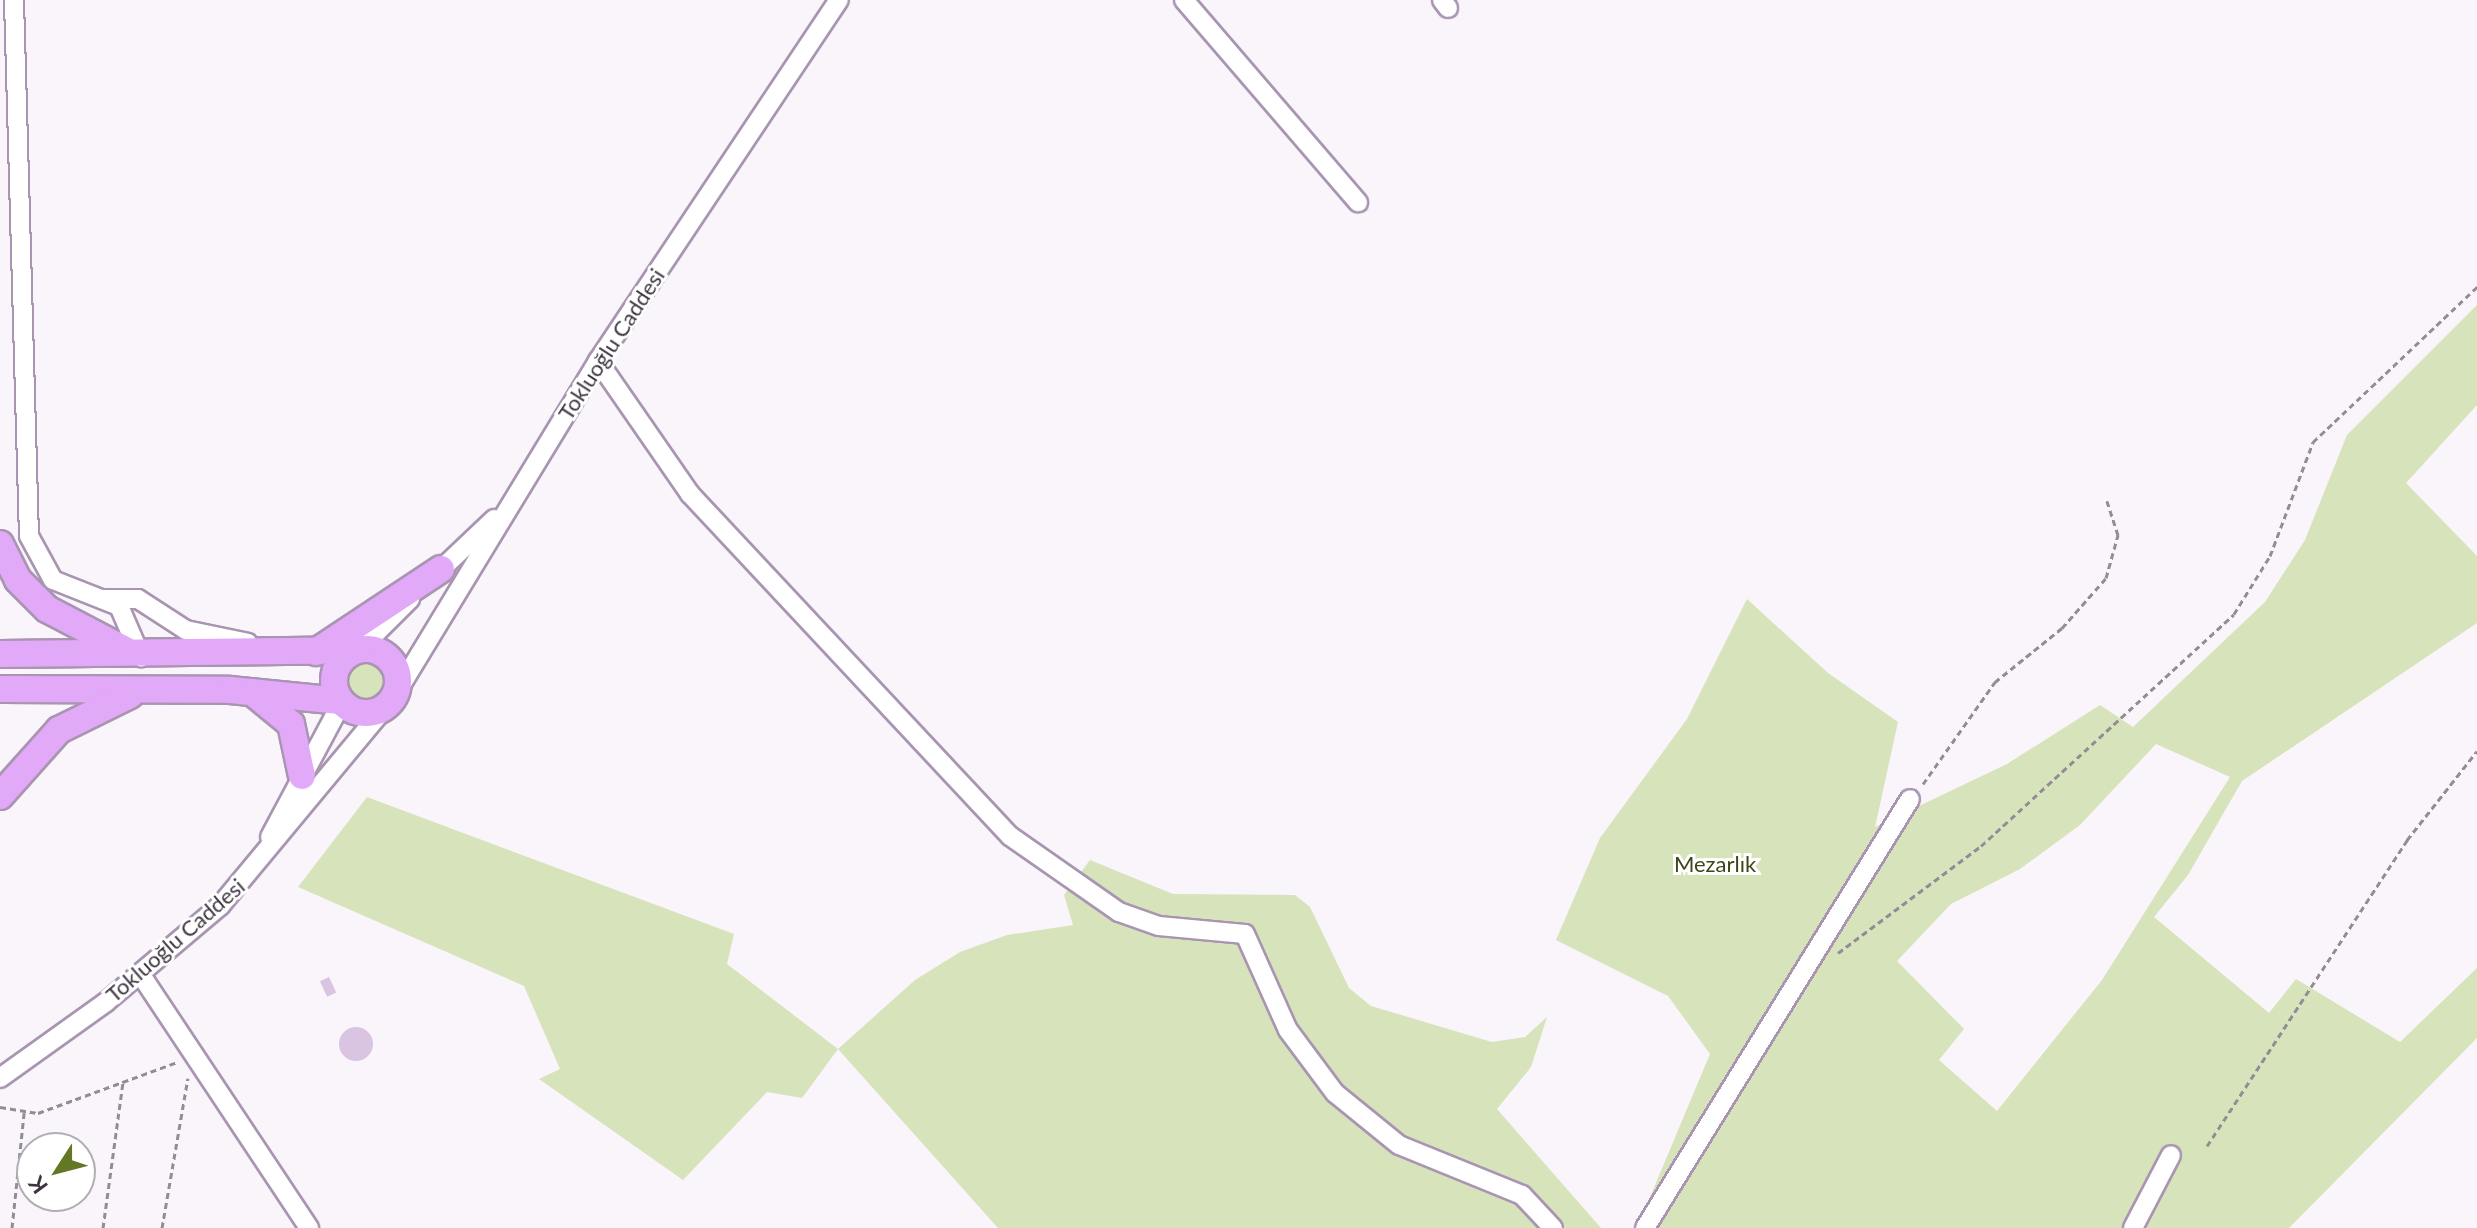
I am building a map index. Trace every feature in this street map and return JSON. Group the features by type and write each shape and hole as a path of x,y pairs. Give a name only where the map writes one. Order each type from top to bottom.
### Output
{"highway":[{"path":"0,544 18,580 47,609 141,657"},
{"path":"313,654 441,569"},
{"path":"341,702 335,671 358,649"},
{"path":"0,654 141,657 313,654 358,649 377,650 394,664 391,700 369,713 341,702 249,691 0,689"},
{"path":"0,796 59,730 141,691"},
{"path":"249,691 291,724 302,776"}],"street":[{"path":"14,0 29,536 53,580 119,606 141,657"},
{"name":"Tokluoğlu Caddesi","path":"0,1078 141,975 252,872 391,700 598,361 839,0"},
{"path":"1184,0 1358,202"},
{"path":"598,361 690,494 1010,836 1069,882 1139,921 1245,934 1288,1030 1335,1093 1399,1145 1522,1195 1553,1228"},
{"path":"358,649 513,500"},
{"path":"103,599 138,599 198,633 313,654"},
{"path":"252,872 341,702"},
{"path":"1645,1228 1804,965 1910,799"},
{"path":"141,975 309,1228"},
{"path":"2133,1228 2171,1155"}],"path":[{"path":"1804,965 1867,937 1981,846 2234,614 2270,556 2313,442 2477,287"},
{"path":"1910,799 1995,682 2062,628 2106,578 2118,535 2107,501"},
{"path":"2207,1146 2424,816 2477,751"},
{"path":"0,1107 24,1113 123,1082 192,1056"},
{"path":"162,1228 192,1056"},
{"path":"103,1228 123,1082"},
{"path":"12,1228 24,1113"}],"green space":[{"name":"Mezarlık","path":"2477,305 2477,405 2406,483 2477,556 2477,623 2242,781 2188,875 2154,917 2269,1013 2296,979 2400,1042 2477,968 2477,1038 2289,1228 1637,1228 1710,1054 1668,996 1556,940 1600,838 1687,719 1747,599 1828,673 1898,722 1875,827 2007,764 2100,705 2133,727 2265,602 2305,540 2347,435","holes":["2156,744 2230,777 2102,980 1997,1111 1939,1060 1964,1029 1897,961 1951,904 2020,869 2080,825"]},
{"path":"367,655 384,663 392,680 384,697 367,705 350,697 342,680 350,663"},
{"path":"367,797 734,934 727,964 838,1049 802,1098 767,1092 683,1180 539,1079 560,1069 524,986 298,887"},
{"path":"1090,860 1173,894 1295,895 1310,907 1349,988 1371,1006 1492,1042 1525,1037 1547,1017 1531,1067 1497,1109 1601,1228 998,1228 838,1049 915,980 960,952 1007,935 1073,925 1064,895"}],"building":[{"path":"329,977 336,992 327,997 320,981"},
{"path":"356,1027 368,1032 373,1044 368,1056 356,1061 344,1056 339,1044 344,1032"}]}
